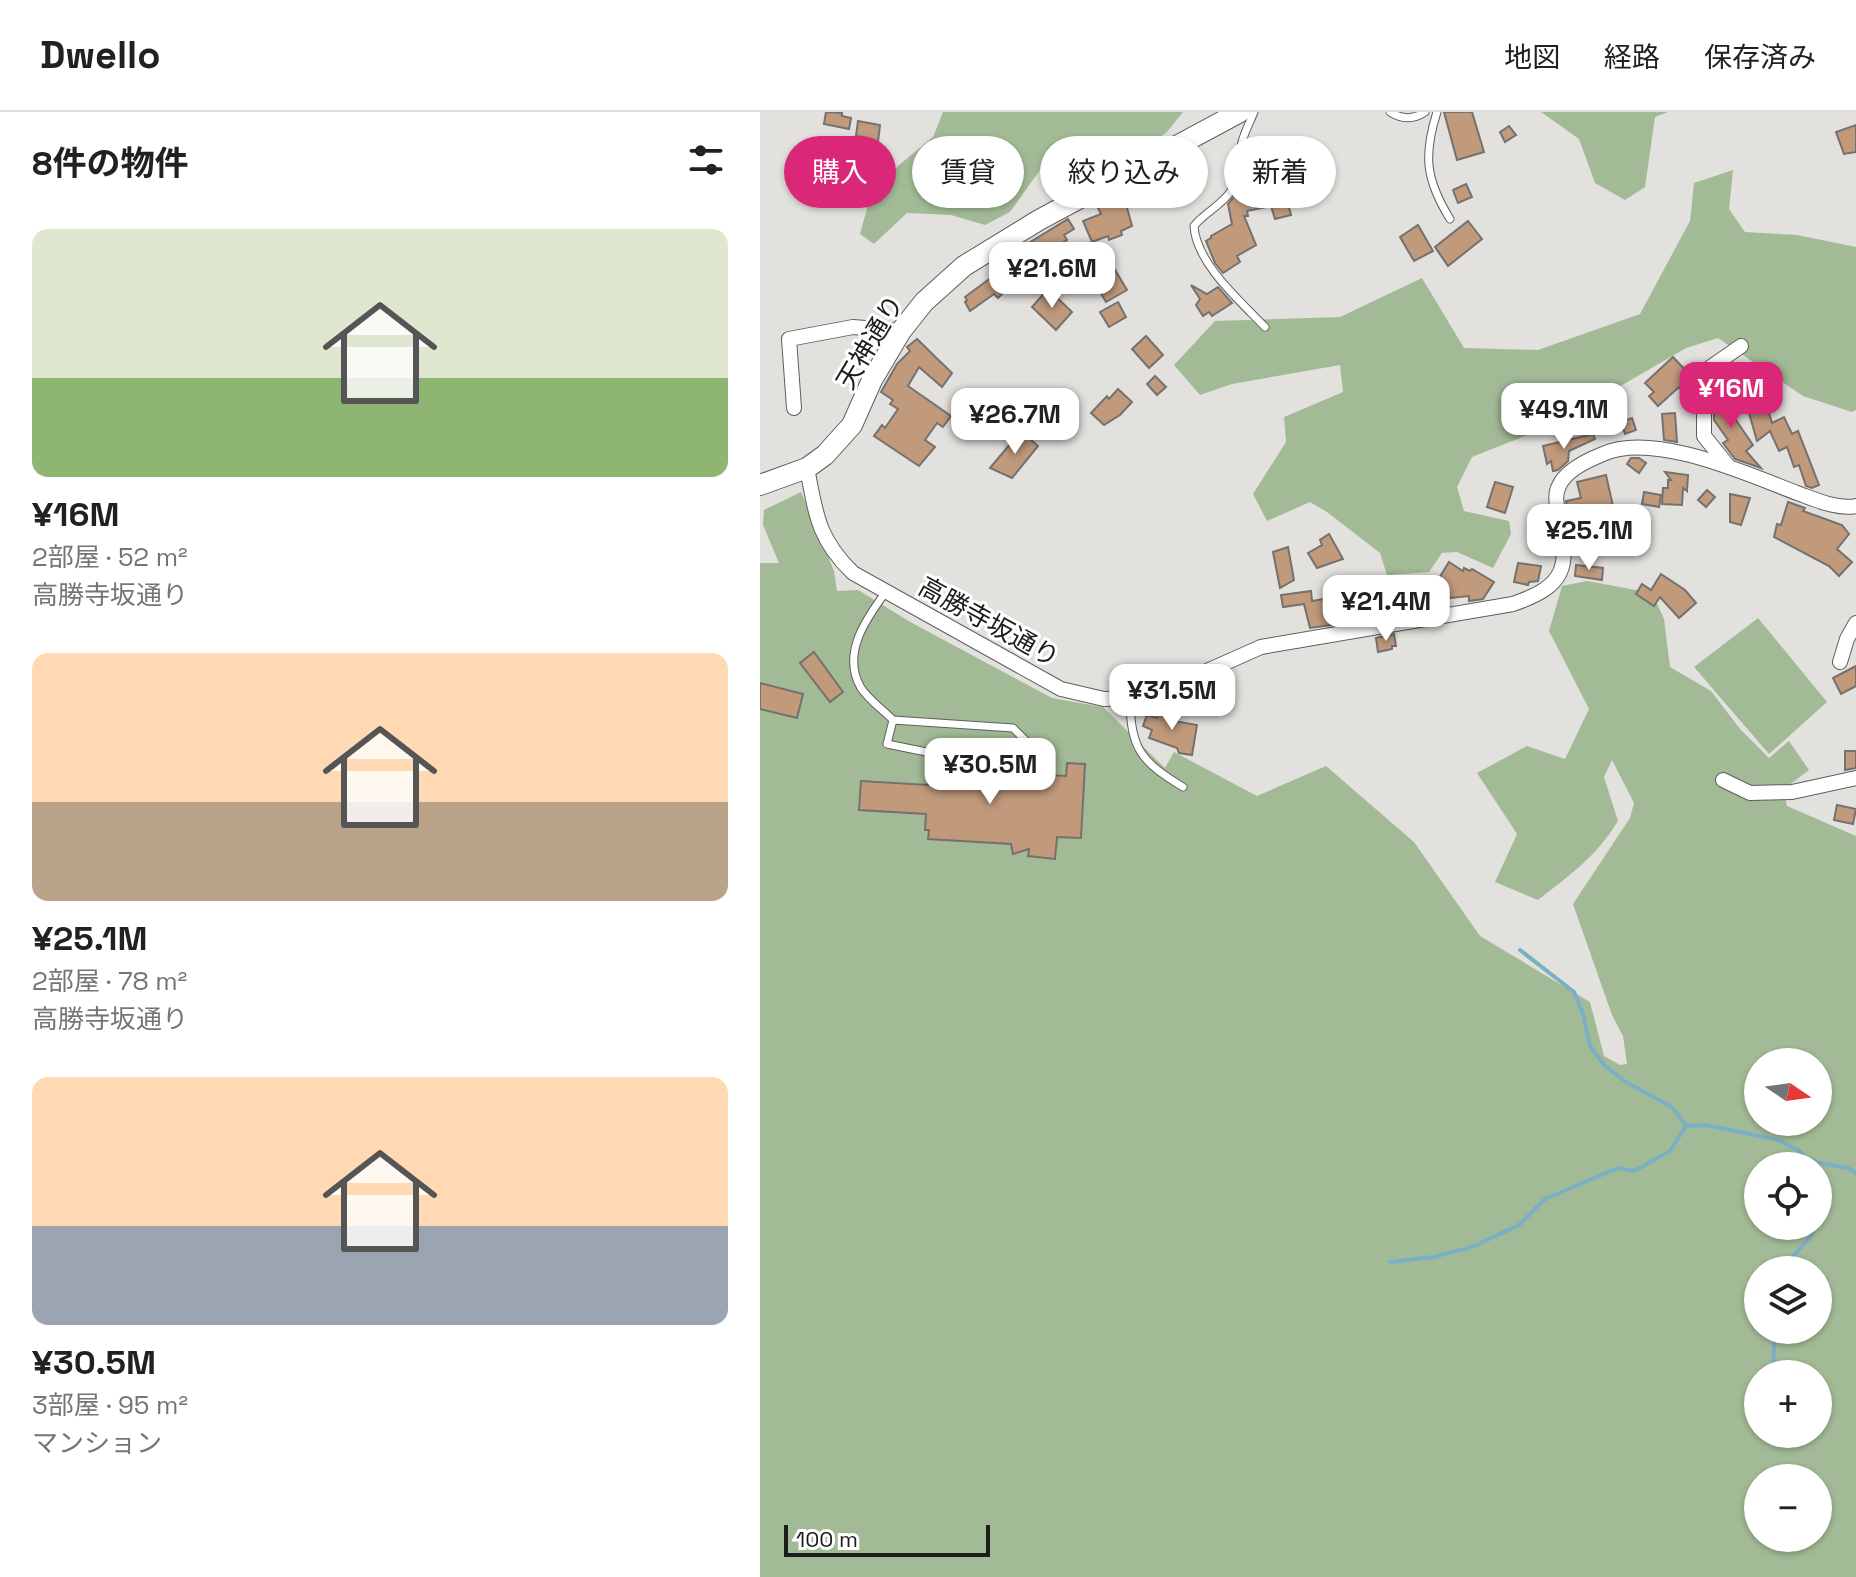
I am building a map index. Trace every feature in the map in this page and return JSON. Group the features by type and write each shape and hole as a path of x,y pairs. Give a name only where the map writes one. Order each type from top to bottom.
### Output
{"street":[{"name":"天神通り","path":"760,485 807,468 825,455 852,425 872,380 901,331 924,302 964,266 1039,220 1240,112"},
{"path":"794,408 789,339 853,327 901,331"},
{"path":"1729,467 1704,436 1704,395 1695,378 1741,346"},
{"name":"高勝寺坂通り","path":"807,468 818,524 835,555 853,573 1061,689 1104,699 1130,698 1171,687 1261,647 1513,604 1545,590 1562,567 1566,551 1557,489 1562,479 1604,453 1636,446 1653,447 1729,467 1814,499 1849,508 1856,506"},
{"path":"1840,662 1856,623"},
{"path":"1723,780 1750,793 1792,792 1856,778"}],"lane":[{"path":"1254,112 1242,140 1237,177 1231,191 1219,206 1194,226 1195,237 1211,266 1265,327"},
{"path":"1390,112 1400,118 1419,116 1425,112"},
{"path":"1437,112 1427,145 1427,166 1438,200 1450,219"},
{"path":"885,593 855,645 855,668 861,688 893,720 1013,728 1027,742 1026,753 1020,759 946,756 887,744 893,720"},
{"path":"1130,698 1130,723 1144,759 1155,771 1183,787"}],"green space":[{"path":"943,112 1183,112 1161,136 1040,136 1040,170 1024,192 1024,136 933,136"},
{"path":"1541,112 1668,112 1655,117 1645,187 1625,200 1595,183 1579,139"},
{"path":"912,154 912,208 1013,208 985,225 951,215 907,213 874,244 860,234 867,208 896,208 896,168"},
{"path":"1733,170 1729,209 1745,232 1797,235 1856,247 1856,410 1852,412 1803,396 1718,338 1686,348 1555,424 1472,457 1457,487 1464,511 1509,521 1511,534 1493,568 1457,552 1442,553 1429,572 1387,575 1380,553 1310,502 1267,521 1253,494 1286,442 1284,417 1343,392 1340,365 1232,384 1200,395 1174,365 1215,321 1340,317 1422,278 1464,348 1538,350 1640,314 1690,221 1694,183"},
{"path":"801,492 834,571 837,591 858,590 912,623 1052,698 1103,707 1165,768 1174,752 1257,796 1326,766 1414,842 1480,936 1590,1002 1604,1056 1620,1065 1627,1064 1623,1036 1612,1015 1573,904 1630,818 1634,803 1612,760 1604,777 1618,821 1591,855 1538,900 1495,882 1517,834 1477,773 1527,746 1565,759 1589,709 1549,631 1562,586 1587,581 1652,593 1664,619 1670,667 1711,691 1740,729 1769,758 1789,741 1809,770 1784,789 1787,806 1856,836 1856,1577 760,1577 760,563 779,563 763,525 764,510"},
{"path":"1758,618 1827,702 1769,754 1694,667"}],"building":[{"path":"826,112 842,113 842,116 851,118 849,129 824,124"},
{"path":"1444,112 1472,112 1484,152 1457,160"},
{"path":"858,121 880,125 879,136 856,136"},
{"path":"1856,125 1856,152 1844,154 1836,132"},
{"path":"1509,126 1516,135 1505,142 1500,132"},
{"path":"1466,184 1472,197 1458,203 1453,190"},
{"path":"1098,208 1127,208 1132,226 1121,231 1122,235 1092,242 1083,221 1101,214"},
{"path":"1229,208 1261,208 1247,211 1248,216 1244,216 1256,245 1237,256 1240,262 1223,273 1206,241 1232,224"},
{"path":"1272,208 1289,208 1291,215 1275,219"},
{"path":"1068,219 1074,229 1064,235 1067,240 1035,260 1033,257 998,298 994,294 970,311 965,297 996,274 1019,249"},
{"path":"1468,221 1482,239 1448,266 1435,247"},
{"path":"1418,225 1433,251 1414,261 1400,237"},
{"path":"1082,249 1086,274 1073,277 1069,251"},
{"path":"1108,258 1127,290 1106,302 1087,270"},
{"path":"1191,285 1207,294 1218,287 1232,303 1212,316 1209,312 1203,316 1196,305 1200,299"},
{"path":"1048,289 1072,312 1056,330 1032,307"},
{"path":"1118,302 1126,317 1109,327 1100,312"},
{"path":"1146,336 1163,355 1149,368 1132,349"},
{"path":"917,339 952,373 942,387 919,367 908,386 951,416 943,427 937,423 925,440 935,447 919,466 874,436 882,425 885,428 898,409 890,404 893,400 881,392 897,364 910,351 907,347"},
{"path":"1673,357 1687,372 1687,384 1681,390 1679,387 1658,406 1649,396 1654,392 1645,383"},
{"path":"1155,376 1166,387 1157,395 1147,384"},
{"path":"1709,380 1711,383 1716,381 1722,392 1718,394 1753,445 1746,451 1761,468 1735,459 1723,443 1728,440 1714,420 1714,394"},
{"path":"1118,389 1132,402 1120,415 1104,425 1091,413"},
{"path":"1765,400 1772,423 1784,417 1792,434 1798,431 1819,485 1812,488 1806,486 1799,465 1794,467 1787,447 1779,451 1770,431 1757,441 1747,406"},
{"path":"1675,413 1677,442 1664,440 1662,414"},
{"path":"1632,418 1636,430 1625,434 1621,422"},
{"path":"1021,431 1038,446 1012,478 990,468"},
{"path":"1593,434 1595,439 1569,451 1568,461 1558,470 1553,471 1551,461 1547,464 1543,446"},
{"path":"1631,458 1639,458 1646,463 1639,473 1627,464"},
{"path":"1665,472 1688,475 1682,505 1662,504 1663,488 1668,488 1668,480 1671,480"},
{"path":"1606,475 1613,506 1569,517 1566,501 1581,498 1577,482"},
{"path":"1495,482 1513,487 1505,513 1487,507"},
{"path":"1707,490 1715,497 1706,507 1698,500"},
{"path":"1644,492 1661,495 1659,507 1642,504"},
{"path":"1730,494 1750,498 1741,525 1730,522"},
{"path":"1788,502 1805,508 1803,511 1842,525 1849,534 1837,549 1852,562 1839,576 1829,566 1774,537"},
{"path":"1538,531 1552,533 1553,542 1536,546"},
{"path":"1329,534 1343,559 1317,568 1308,553 1322,545 1320,540"},
{"path":"1288,547 1294,580 1280,588 1273,552"},
{"path":"1449,562 1463,571 1464,568 1472,569 1494,582 1483,599 1469,601 1469,596 1440,599 1441,606 1427,608 1387,607 1365,611 1365,614 1336,617 1339,624 1310,628 1304,604 1283,607 1281,595 1311,591 1312,601 1392,587 1433,588"},
{"path":"1518,563 1541,566 1538,581 1529,582 1528,585 1514,582"},
{"path":"1576,565 1603,568 1602,580 1575,576"},
{"path":"1661,574 1685,590 1696,603 1679,618 1660,597 1654,606 1636,594 1642,584 1651,590"},
{"path":"1394,634 1396,646 1378,652 1376,638"},
{"path":"814,652 843,692 830,702 800,663"},
{"path":"1856,666 1856,686 1841,694 1833,678"},
{"path":"760,683 803,694 797,718 760,709"},
{"path":"1159,711 1171,715 1169,720 1197,725 1192,755 1179,753 1177,748 1149,738 1152,730 1143,726 1147,715 1157,718"},
{"path":"962,740 999,742 998,752 961,750"},
{"path":"1845,751 1856,751 1856,768 1845,770"},
{"path":"960,763 998,765 997,772 1066,776 1067,763 1085,764 1081,838 1057,837 1055,859 1028,856 1029,849 1013,854 1011,844 928,839 926,814 859,810 861,781 928,785 928,771 960,772"},
{"path":"1837,805 1856,809 1853,824 1834,820"}],"waterway":[{"path":"1520,950 1574,992 1590,1046 1605,1066 1626,1082 1672,1107 1686,1126"},
{"path":"1390,1262 1433,1257 1472,1247 1519,1225 1545,1199 1618,1168 1634,1171 1670,1151 1686,1126 1707,1125 1778,1140 1798,1150 1806,1158 1848,1168 1856,1173"},
{"path":"1793,1256 1807,1240"},
{"path":"1773,1360 1774,1344"}]}
